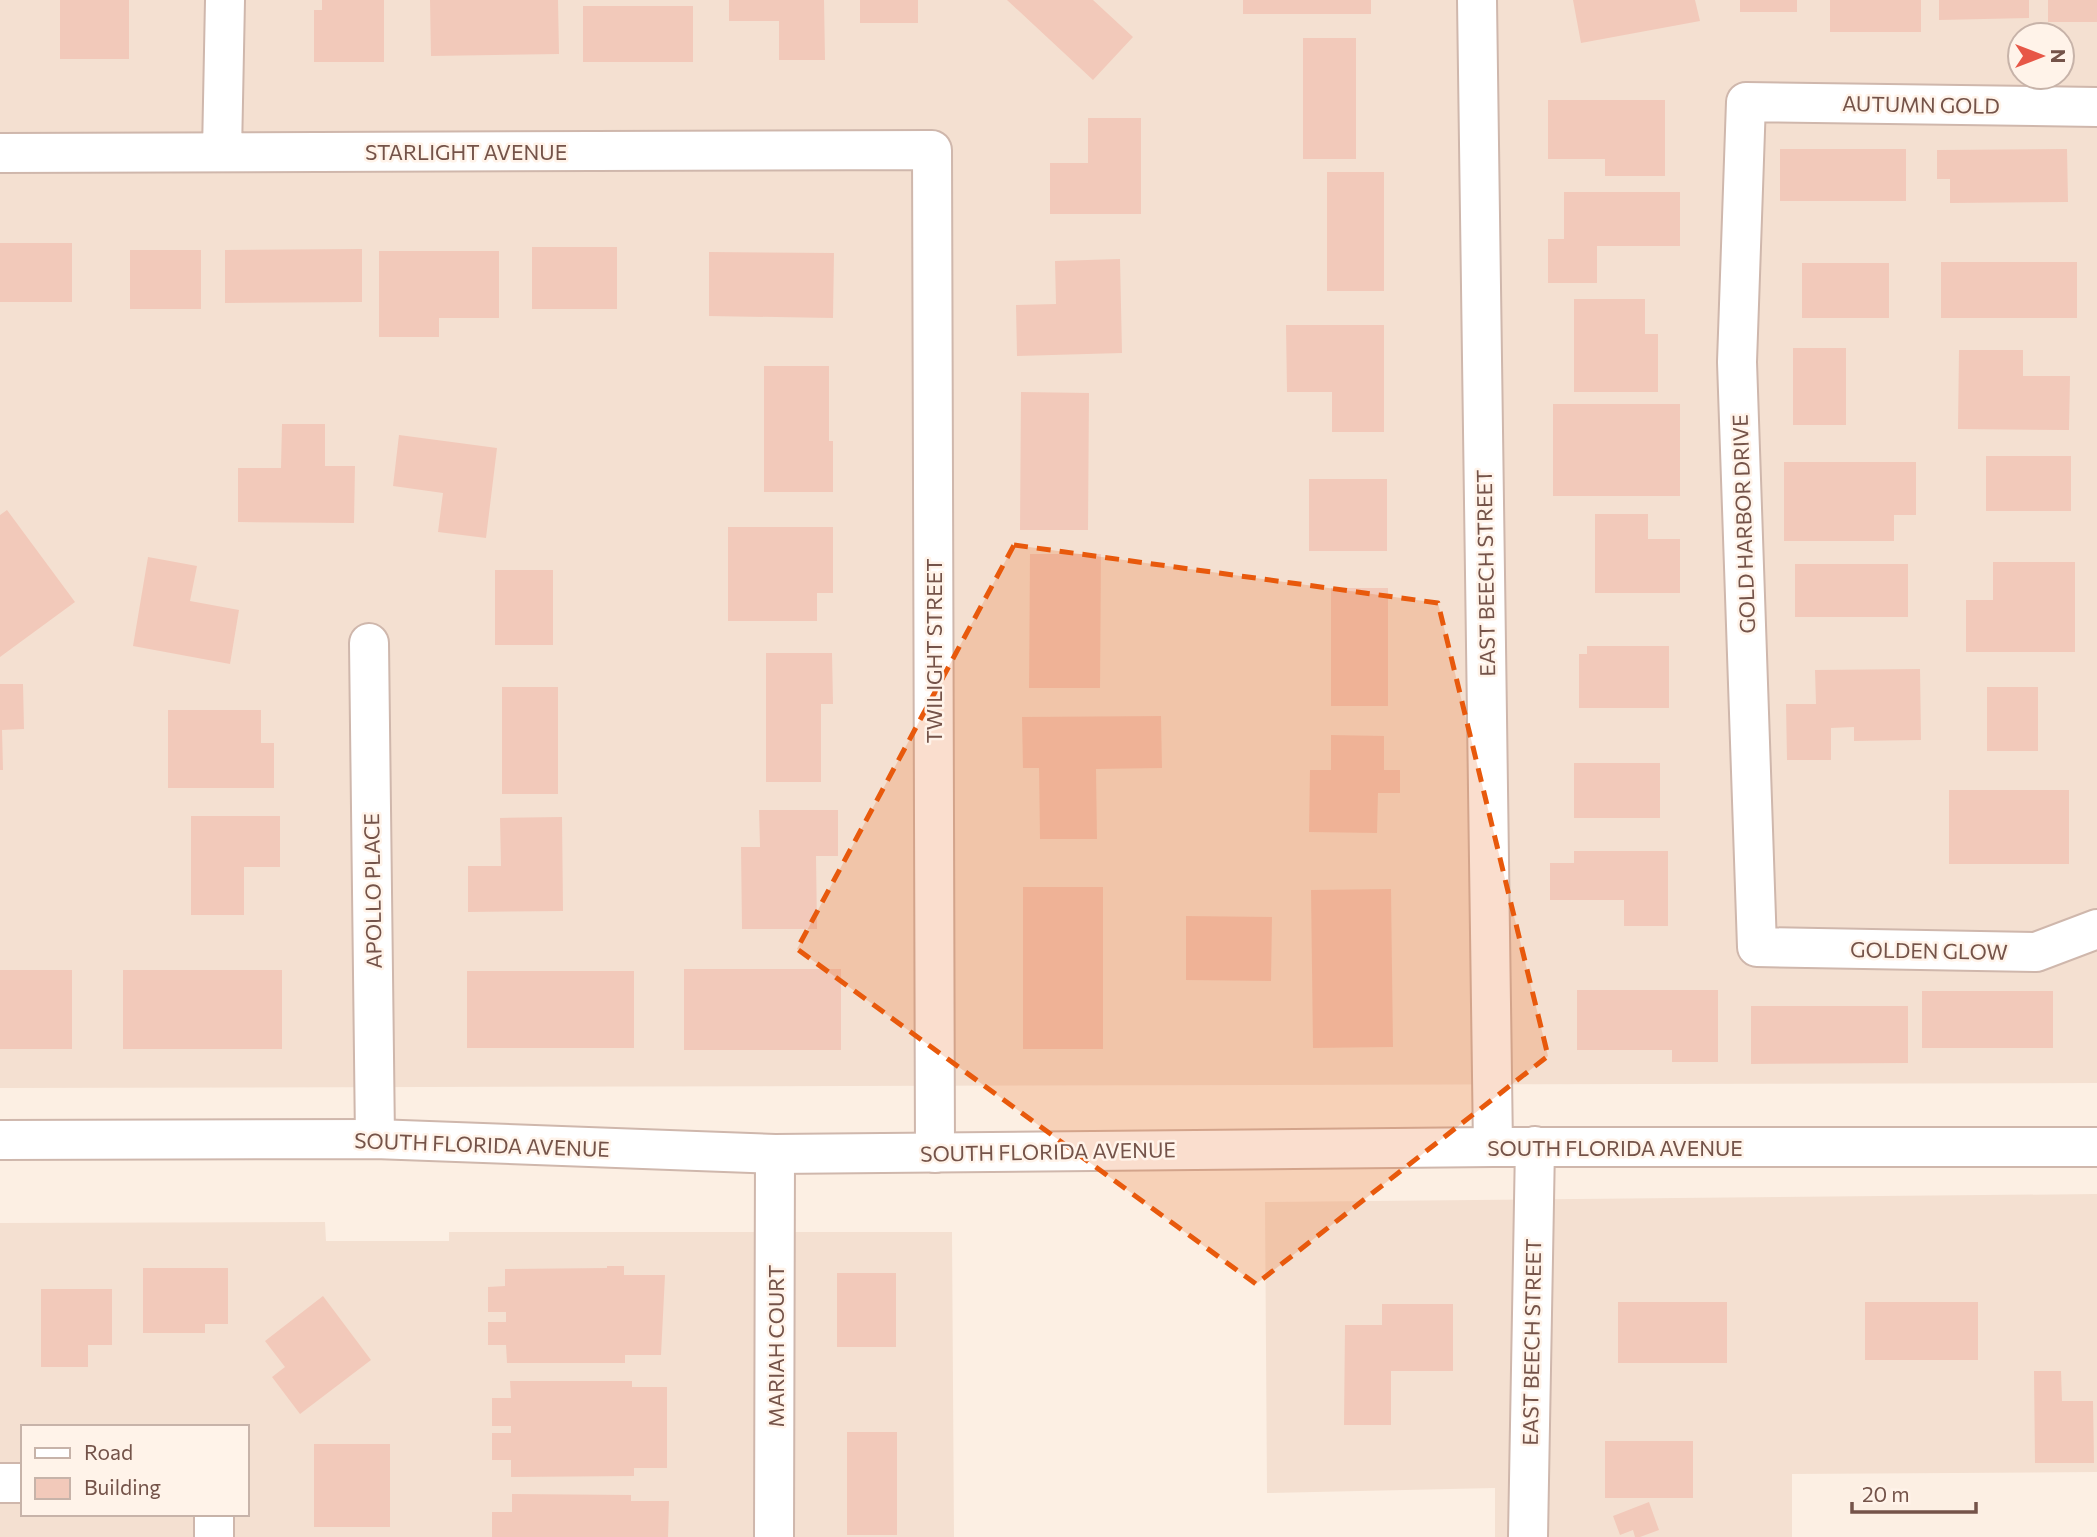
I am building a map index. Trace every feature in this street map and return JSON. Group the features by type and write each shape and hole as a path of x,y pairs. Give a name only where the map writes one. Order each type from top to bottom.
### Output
{"street":[{"path":"222,152 225,0"},
{"name":"EAST BEECH STREET","path":"1477,0 1493,1147"},
{"name":"AUTUMN GOLD","path":"1746,102 2097,107"},
{"name":"GOLD HARBOR DRIVE","path":"1746,102 1737,362 1758,947"},
{"name":"STARLIGHT AVENUE","path":"0,153 932,150"},
{"name":"TWILIGHT STREET","path":"932,150 935,1153"},
{"name":"APOLLO PLACE","path":"369,643 375,1139"},
{"name":"GOLDEN GLOW","path":"1758,947 2036,952 2097,929"},
{"name":"SOUTH FLORIDA AVENUE","path":"0,1140 375,1139 775,1154 1535,1146 2097,1147"},
{"name":"EAST BEECH STREET","path":"1528,1537 1535,1146"},
{"name":"MARIAH COURT","path":"774,1537 775,1154"},
{"path":"0,1483 21,1483"},
{"path":"214,1516 214,1537"}],"highlighted area":[{"path":"1014,545 1438,603 1548,1056 1256,1284 797,949"}],"shaded area":[{"path":"0,0 2097,0 2097,1083 0,1088"},
{"path":"2097,1194 2097,1472 1792,1474 1792,1537 1495,1537 1495,1488 1267,1493 1265,1202"},
{"path":"325,1222 326,1241 449,1241 449,1232 952,1232 954,1537 0,1537 0,1223"}],"building":[{"path":"60,0 129,0 129,59 60,59"},
{"path":"322,0 384,0 384,62 314,62 314,10 322,10"},
{"path":"430,0 558,0 559,54 431,56"},
{"path":"729,0 824,0 825,60 779,60 779,21 729,21"},
{"path":"860,0 918,0 918,23 860,23"},
{"path":"1007,0 1093,0 1133,37 1093,80"},
{"path":"1243,0 1371,0 1371,14 1243,14"},
{"path":"1573,0 1695,0 1700,21 1581,43"},
{"path":"1740,0 1797,0 1797,12 1740,12"},
{"path":"1830,0 1921,0 1921,32 1830,32"},
{"path":"1939,0 2029,0 2029,18 1939,20"},
{"path":"2048,0 2097,0 2097,22 2048,21"},
{"path":"583,6 693,6 693,62 583,62"},
{"path":"1303,38 1356,38 1356,159 1303,159"},
{"path":"1548,100 1665,100 1665,176 1605,176 1605,159 1548,159"},
{"path":"1088,118 1141,118 1141,214 1050,214 1050,163 1088,163"},
{"path":"1780,149 1906,149 1906,201 1780,201"},
{"path":"2067,149 2068,202 1950,203 1950,179 1937,179 1937,150"},
{"path":"1327,172 1384,172 1384,291 1327,291"},
{"path":"1564,192 1680,192 1680,246 1597,246 1597,283 1548,283 1548,239 1564,239"},
{"path":"0,243 72,243 72,302 0,302"},
{"path":"532,247 617,247 617,309 532,309"},
{"path":"362,249 362,302 225,303 225,250"},
{"path":"130,250 201,250 201,309 130,309"},
{"path":"379,251 499,251 499,318 439,318 439,337 379,337"},
{"path":"709,252 834,253 833,318 709,316"},
{"path":"1120,259 1122,353 1017,356 1016,305 1056,304 1055,261"},
{"path":"1941,262 2077,262 2077,318 1941,318"},
{"path":"1802,263 1889,263 1889,318 1802,318"},
{"path":"1574,299 1645,299 1645,334 1658,334 1658,392 1574,392"},
{"path":"1286,325 1384,325 1384,432 1332,432 1332,392 1287,392"},
{"path":"1793,348 1846,348 1846,425 1793,425"},
{"path":"1959,350 2023,350 2023,376 2070,376 2069,430 1958,429"},
{"path":"764,366 829,366 829,441 833,441 833,492 764,492"},
{"path":"1021,392 1089,393 1088,530 1020,530"},
{"path":"1553,404 1680,404 1680,496 1553,496"},
{"path":"282,424 325,424 325,466 355,466 354,523 238,522 238,468 281,468"},
{"path":"399,435 497,448 486,538 438,532 443,493 393,486"},
{"path":"1986,456 2071,456 2071,511 1986,511"},
{"path":"1784,462 1916,462 1916,515 1894,515 1894,541 1784,541"},
{"path":"1309,479 1387,479 1387,551 1309,551"},
{"path":"7,510 75,602 0,657 0,515"},
{"path":"1595,514 1648,514 1648,539 1680,539 1680,593 1595,593"},
{"path":"728,527 833,527 833,593 817,593 817,621 728,621"},
{"path":"1030,554 1101,554 1100,688 1029,688"},
{"path":"148,557 197,566 190,601 239,610 230,664 133,646"},
{"path":"1993,562 2075,562 2075,652 1966,652 1966,600 1993,600"},
{"path":"1795,564 1908,564 1908,617 1795,617"},
{"path":"495,570 553,570 553,645 495,645"},
{"path":"1331,588 1388,588 1388,706 1331,706"},
{"path":"1587,646 1669,646 1669,708 1579,708 1579,654 1587,654"},
{"path":"766,653 832,653 833,704 821,704 821,782 766,782"},
{"path":"1920,669 1921,740 1854,741 1854,727 1831,728 1831,760 1787,760 1786,704 1816,704 1815,670"},
{"path":"0,684 23,684 24,729 2,730 3,770 0,770"},
{"path":"502,687 558,687 558,794 502,794"},
{"path":"1987,687 2038,687 2038,751 1987,751"},
{"path":"168,710 261,710 261,743 274,743 274,788 168,788"},
{"path":"1161,716 1162,768 1096,769 1097,839 1040,839 1039,768 1023,768 1022,717"},
{"path":"1331,735 1384,736 1384,770 1400,770 1400,793 1378,793 1377,833 1309,832 1310,770 1331,770"},
{"path":"1574,763 1660,763 1660,818 1574,818"},
{"path":"1949,790 2069,790 2069,864 1949,864"},
{"path":"759,810 838,810 838,856 816,856 817,929 742,929 741,847 760,847"},
{"path":"191,816 280,816 280,867 244,867 244,915 191,915"},
{"path":"562,817 563,911 468,912 468,866 501,866 500,818"},
{"path":"1574,851 1668,851 1668,926 1624,926 1624,900 1550,900 1550,863 1574,863"},
{"path":"1023,887 1103,887 1103,1049 1023,1049"},
{"path":"1391,889 1393,1047 1313,1048 1311,890"},
{"path":"1186,916 1272,917 1271,981 1186,980"},
{"path":"684,969 841,969 841,1050 684,1050"},
{"path":"0,970 72,970 72,1049 0,1049"},
{"path":"123,970 282,970 282,1049 123,1049"},
{"path":"467,971 634,971 634,1048 467,1048"},
{"path":"1577,990 1718,990 1718,1062 1672,1062 1672,1050 1577,1050"},
{"path":"1922,991 2053,991 2053,1048 1922,1048"},
{"path":"1751,1006 1908,1006 1908,1063 1751,1064"},
{"path":"624,1266 624,1275 665,1275 661,1355 625,1355 625,1363 507,1363 506,1345 488,1345 488,1322 506,1322 506,1312 488,1312 488,1287 505,1286 505,1269"},
{"path":"143,1268 228,1268 228,1324 205,1324 205,1333 143,1333"},
{"path":"837,1273 896,1273 896,1347 837,1347"},
{"path":"41,1289 112,1289 112,1345 88,1345 88,1367 41,1367"},
{"path":"323,1296 371,1360 300,1414 272,1377 285,1367 265,1341"},
{"path":"1618,1302 1727,1302 1727,1363 1618,1363"},
{"path":"1865,1302 1978,1302 1978,1360 1865,1360"},
{"path":"1382,1304 1453,1304 1453,1371 1391,1371 1391,1425 1344,1425 1345,1325 1382,1325"},
{"path":"2034,1371 2061,1371 2062,1401 2093,1401 2094,1463 2035,1463"},
{"path":"510,1381 632,1381 632,1387 667,1387 667,1468 634,1468 634,1476 511,1477 511,1460 492,1460 492,1433 511,1433 511,1426 492,1426 492,1398 511,1398"},
{"path":"847,1432 897,1432 897,1535 847,1535"},
{"path":"1605,1441 1693,1441 1693,1498 1605,1498"},
{"path":"314,1444 390,1444 390,1527 314,1527"},
{"path":"512,1494 631,1495 631,1501 669,1501 668,1537 492,1537 492,1512 512,1512"},
{"path":"1649,1502 1659,1530 1640,1537 1635,1537 1633,1530 1620,1535 1613,1516"}]}
